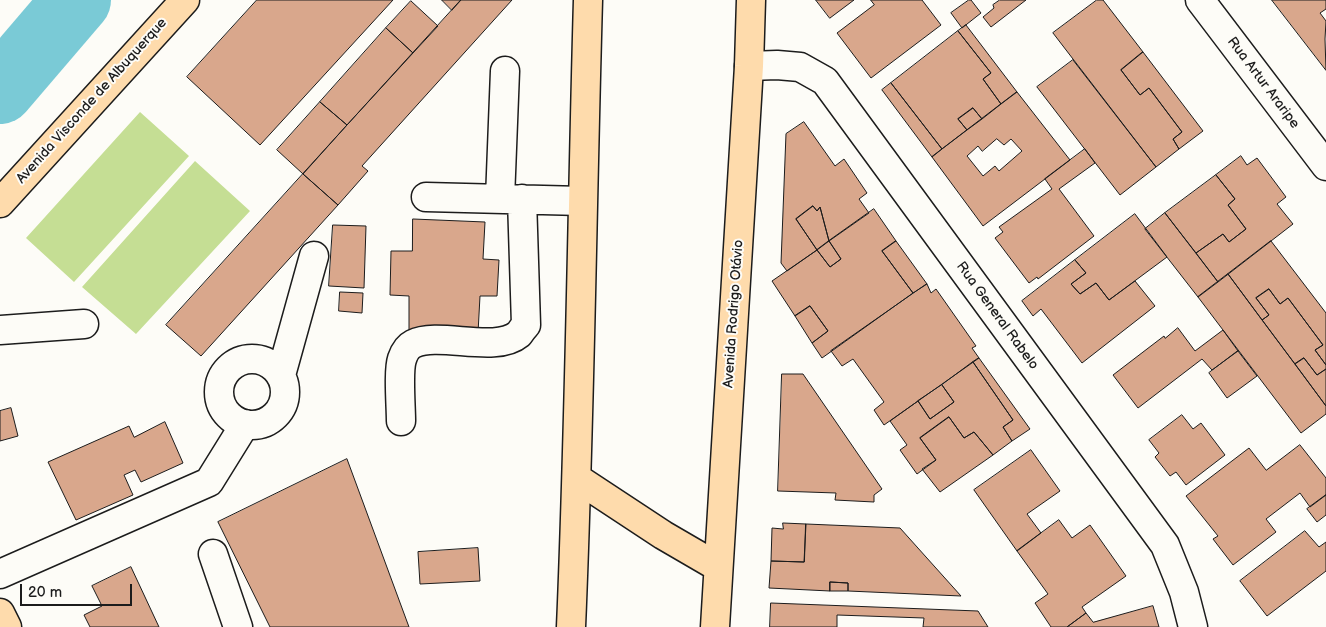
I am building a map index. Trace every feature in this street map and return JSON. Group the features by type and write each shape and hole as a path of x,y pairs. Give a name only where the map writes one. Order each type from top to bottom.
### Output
{"main road":[{"name":"Avenida Visconde de Albuquerque","path":"0,203 10,182 185,0"},
{"path":"571,627 578,479 582,200 588,0"},
{"name":"Avenida Rodrigo Otávio","path":"715,627 749,66 751,0"},
{"path":"578,479 663,535 718,567"},
{"path":"0,613 7,627"}],"street":[{"name":"Rua Artur Araripe","path":"1200,0 1326,166"},
{"name":"Rua General Rabelo","path":"749,66 777,65 800,67 825,81 1165,545 1184,592 1193,627"},
{"path":"401,421 401,362 406,350 412,344 424,341 495,342 507,340 518,334 526,324 511,199 505,71"},
{"path":"426,197 582,200"},
{"path":"281,375 314,256"},
{"path":"0,330 84,324"},
{"path":"254,358 269,364 281,375 285,385 285,396 279,411 267,422 256,425 245,424 230,417 220,403 218,393 220,382 224,372 233,364 254,358"},
{"path":"0,574 210,482 245,424"},
{"path":"213,554 238,627"}],"green space":[{"path":"140,112 189,156 74,282 26,238"},
{"path":"195,161 250,211 136,334 82,287"}],"building":[{"path":"257,0 393,0 260,145 187,77"},
{"path":"442,0 461,0 452,10"},
{"path":"461,0 512,0 362,166 368,171 338,205 303,174"},
{"path":"816,0 854,0 830,18"},
{"path":"871,0 922,0 941,25 871,78 837,33 874,5"},
{"path":"969,0 981,13 962,28 951,13"},
{"path":"1000,0 1026,0 991,27 983,17"},
{"path":"1097,0 1103,0 1143,52 1121,70 1140,95 1149,88 1182,132 1173,139 1179,149 1156,167 1053,33"},
{"path":"1272,0 1326,0 1326,9 1320,13 1326,21 1326,70"},
{"path":"411,1 438,26 413,53 386,28"},
{"path":"966,25 1017,92 1001,104 983,79 991,73 958,31"},
{"path":"386,28 413,53 347,125 320,102"},
{"path":"958,31 991,73 983,79 1001,104 982,119 973,108 958,119 967,130 942,149 891,83"},
{"path":"1143,52 1203,131 1179,149 1173,139 1182,132 1149,88 1140,95 1121,70"},
{"path":"1073,60 1156,167 1120,195 1037,87"},
{"path":"891,83 942,149 932,157 882,90"},
{"path":"1017,92 1070,160 983,226 932,157","holes":["997,139 1004,145 1011,139 1022,151 999,171 995,166 983,176 967,156 978,146 982,151"]},
{"path":"320,102 347,125 303,174 277,150"},
{"path":"973,108 982,119 967,130 958,119"},
{"path":"804,122 835,166 844,159 867,193 859,199 869,213 829,241 820,207 817,211 813,206 796,219 817,250 787,271 781,263 786,134"},
{"path":"1085,149 1095,163 1059,189 1094,236 1038,279 1037,277 1029,283 995,238 1003,232 999,227 1052,189 1045,179"},
{"path":"1241,156 1247,165 1257,158 1286,197 1277,204 1293,224 1218,282 1196,253 1223,234 1229,242 1246,229 1228,205 1235,199 1216,175"},
{"path":"303,174 338,205 201,356 166,325"},
{"path":"1216,175 1235,199 1228,205 1246,229 1229,242 1223,234 1196,253 1165,213"},
{"path":"813,206 817,211 820,207 829,241 817,250 796,219"},
{"path":"874,209 896,241 882,251 913,293 822,358 812,343 828,331 810,306 795,316 772,281 817,250 830,267 841,259 829,241"},
{"path":"1165,213 1218,282 1198,297 1145,229"},
{"path":"1135,214 1167,257 1109,300 1096,283 1080,294 1071,284 1086,273 1075,260"},
{"path":"413,219 485,222 483,259 499,260 497,296 480,296 478,333 409,330 409,296 390,295 391,251 412,251"},
{"path":"333,225 366,226 364,288 329,286"},
{"path":"829,241 841,259 830,267 817,250"},
{"path":"896,241 927,284 913,293 882,251"},
{"path":"1271,241 1326,313 1326,365 1315,350 1323,345 1288,298 1280,304 1269,289 1256,298 1269,315 1262,320 1228,274"},
{"path":"1075,260 1086,273 1071,284 1080,294 1096,283 1109,300 1135,281 1155,306 1082,363 1041,309 1033,316 1022,301"},
{"path":"1228,274 1326,406 1326,414 1301,433 1198,297"},
{"path":"927,284 931,293 936,289 976,346 972,348 979,358 884,425 874,410 884,402 853,359 842,366 831,351"},
{"path":"1269,289 1280,304 1288,298 1323,345 1315,350 1326,365 1326,369 1317,375 1304,358 1295,364 1262,320 1269,315 1256,298"},
{"path":"340,292 363,293 362,313 339,311"},
{"path":"810,306 828,331 812,343 795,316"},
{"path":"1178,328 1195,351 1223,330 1238,351 1212,370 1202,359 1138,408 1113,375 1164,336 1165,338"},
{"path":"1238,351 1257,376 1227,398 1209,373"},
{"path":"979,358 1030,429 1012,441 1003,427 1013,420 973,362"},
{"path":"1304,358 1317,375 1326,369 1326,406 1295,364"},
{"path":"973,362 1013,420 1003,427 1012,441 993,455 974,432 964,438 949,417 920,438 936,460 917,474 900,450 907,445 890,421 918,401 930,419 954,402 942,385"},
{"path":"782,374 803,374 882,489 874,495 874,502 835,500 836,493 778,491"},
{"path":"942,385 954,402 930,419 918,401"},
{"path":"11,408 18,436 0,441 0,411"},
{"path":"1182,415 1193,429 1201,423 1225,455 1186,485 1176,472 1170,476 1155,457 1159,453 1149,440"},
{"path":"949,417 964,438 974,432 993,455 940,492 922,469 936,460 920,438"},
{"path":"165,422 183,463 141,482 135,470 124,475 133,495 76,520 48,462 129,426 134,437"},
{"path":"1300,445 1326,478 1326,495 1310,507 1300,493 1266,519 1276,532 1233,565 1213,539 1218,536 1186,496 1249,448 1266,470"},
{"path":"1031,450 1060,491 1027,514 1041,533 1017,551 974,490"},
{"path":"347,459 409,627 270,627 218,522"},
{"path":"1326,495 1326,515 1317,522 1307,509"},
{"path":"1059,520 1072,538 1090,525 1126,576 1082,607 1086,613 1067,627 1051,627 1035,603 1048,594 1017,551"},
{"path":"783,523 806,524 804,562 771,561 772,528 783,529"},
{"path":"806,524 900,528 961,596 848,591 848,583 830,582 830,591 769,588 771,561 804,562"},
{"path":"1305,531 1319,547 1326,542 1326,571 1267,616 1240,581"},
{"path":"478,548 480,581 420,584 418,552"},
{"path":"131,567 159,627 90,627 84,615 102,606 92,586"},
{"path":"830,582 848,583 848,591 830,591"},
{"path":"771,603 978,611 988,627 923,627 924,618 837,615 837,627 770,627"},
{"path":"1153,606 1159,627 1067,627 1086,613 1093,622"}],"waterway":[{"path":"0,90 77,0"}]}
